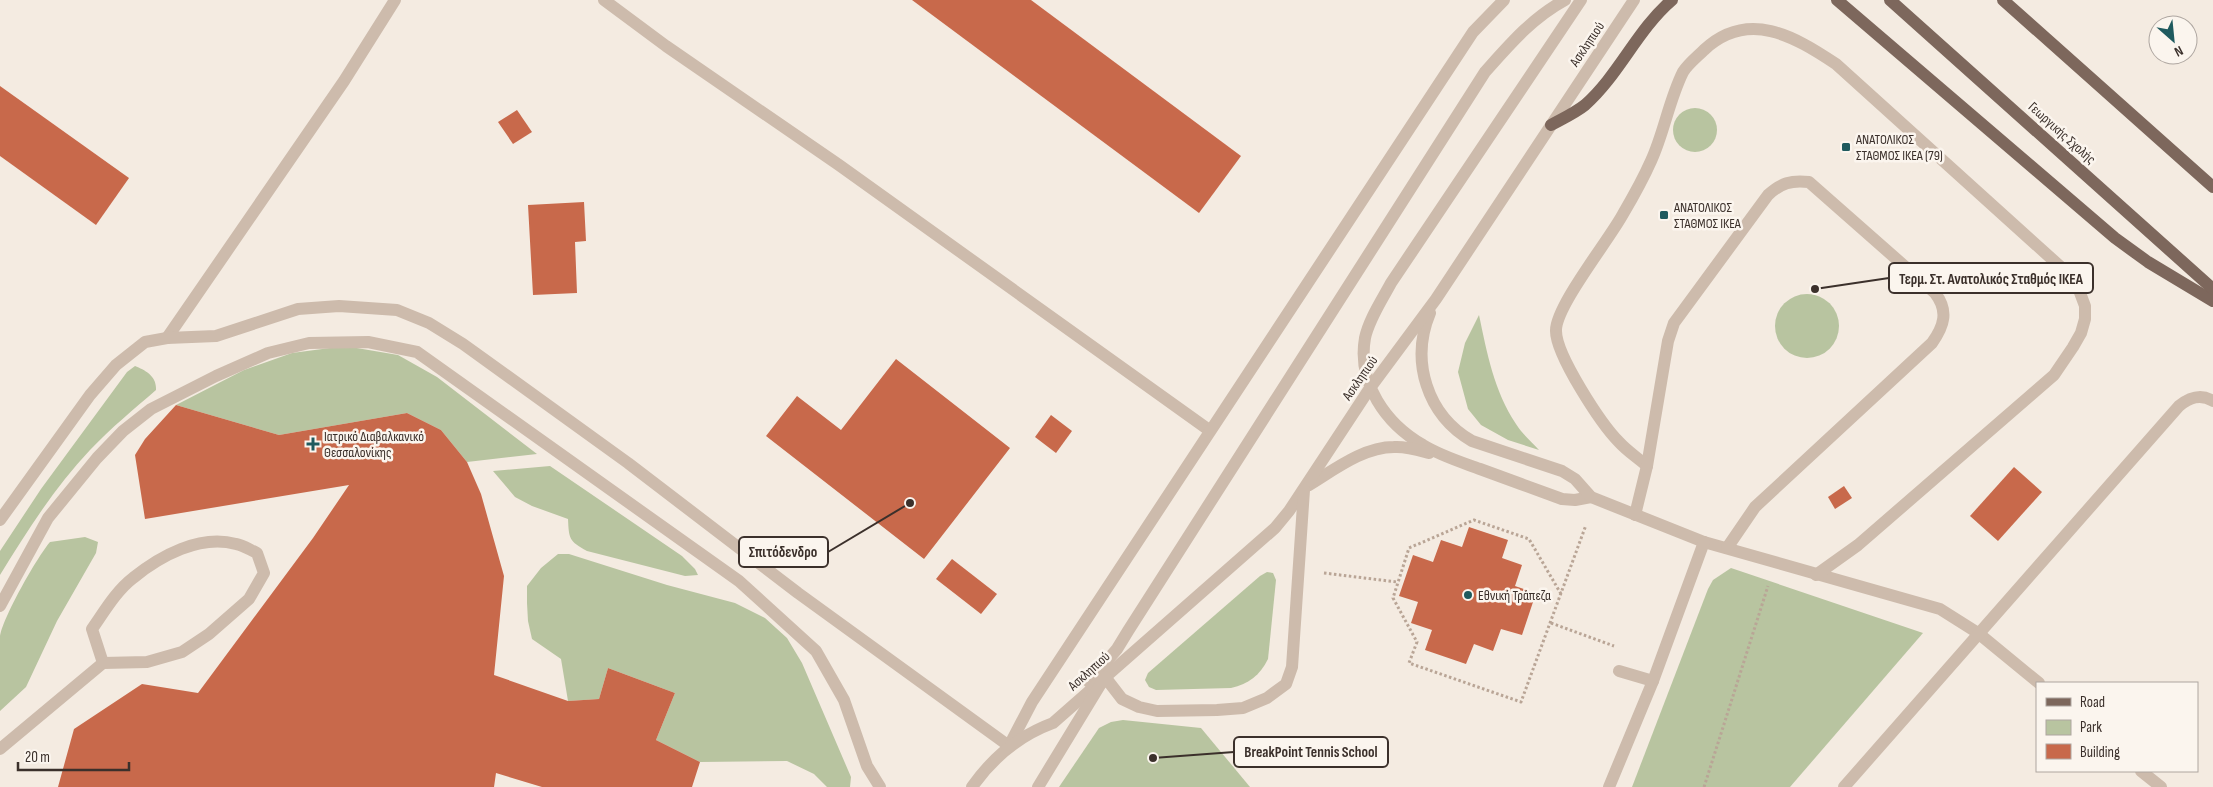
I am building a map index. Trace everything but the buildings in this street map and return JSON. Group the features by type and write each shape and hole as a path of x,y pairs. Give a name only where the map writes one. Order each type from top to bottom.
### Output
{"main road":[{"path":"1551,124 1583,106 1608,79 1648,26 1672,0"},
{"path":"1837,0 2115,238 2148,262 2213,301"},
{"name":"Γεωργικής Σχολής","path":"1890,0 2213,289"},
{"path":"2003,0 2213,187"}],"street":[{"path":"167,338 344,81 395,0"},
{"path":"604,0 666,46 839,165 1209,430"},
{"path":"0,520 90,395 116,365 145,342 167,338 216,336 298,309 339,306 397,310 429,323 463,344 628,463 798,593 1009,746 1032,702 1472,32 1504,0"},
{"name":"Ασκληπιού","path":"1052,723 1116,649 1485,72 1516,37 1546,11 1565,0"},
{"path":"1444,456 1414,439 1380,406 1370,388 1364,353 1366,338 1384,296 1581,0"},
{"name":"Ασκληπιού","path":"972,787 983,772 1009,746 1025,735 1052,723 1275,528 1304,488 1370,388 1436,299 1634,0"},
{"path":"1647,466 1618,441 1570,370 1563,357 1556,331 1561,310 1622,216 1652,161 1684,71 1709,45 1723,36 1758,28 1776,31 1807,44 1836,64 2063,269 2079,290 2085,306 2085,319 2081,333 2054,375 1858,545 1816,575"},
{"path":"1636,515 1647,466 1668,341 1674,323 1762,202 1775,188 1784,183 1794,181 1808,182 1935,293 1940,299 1944,314 1940,331 1932,343 1754,507 1728,548"},
{"path":"1436,299 1426,322 1421,353 1424,380 1440,413 1460,434 1472,441 1562,471 1575,479 1591,497 1704,542 1940,609 1978,633 2038,682"},
{"path":"0,606 48,518 97,458 123,431 151,409 216,376 268,353 309,343 368,342 417,352 739,581 816,651 844,700 867,766 880,787"},
{"path":"1844,787 2179,406 2187,400 2198,397 2213,401"},
{"path":"1038,787 1105,677 1122,699 1139,707 1157,710 1243,708 1267,698 1286,684 1292,667 1304,488 1346,462 1384,448 1405,448 1444,456 1562,499 1575,500 1591,497"},
{"path":"0,748 103,663 147,662 182,652 209,634 249,599 264,573 257,554 237,544 218,541 196,544 164,556 131,578 92,630 103,663"},
{"path":"1609,787 1653,681 1704,542"},
{"path":"1619,671 1653,681"},
{"path":"2142,772 2161,787"}],"path":[{"path":"1561,594 1529,539 1474,520 1409,548 1392,598 1417,642 1409,663 1521,702 1551,623 1589,518"},
{"path":"1704,787 1777,562"},
{"path":"1324,573 1397,582"},
{"path":"1551,623 1621,648"}],"green space":[{"path":"1695,108 1707,112 1713,118 1717,130 1713,142 1707,148 1695,152 1683,148 1677,142 1673,130 1677,118 1683,112"},
{"path":"1807,294 1819,297 1830,303 1836,314 1839,326 1836,338 1830,349 1819,355 1807,358 1795,355 1784,349 1778,338 1775,326 1778,314 1784,303 1795,297"},
{"path":"1479,315 1492,371 1502,398 1518,428 1539,450 1508,440 1481,425 1468,409 1458,372 1465,343"},
{"path":"345,346 398,355 437,377 537,454 467,462 441,430 407,413 279,435 176,405 244,370 292,353"},
{"path":"135,366 152,377 155,381 156,390 106,434 77,464 42,510 0,575 0,551 41,489 127,372"},
{"path":"550,466 682,556 695,569 698,575 685,576 587,551 571,539 568,519 532,506 515,497 493,471"},
{"path":"85,537 98,542 96,553 57,621 26,687 0,711 0,637 13,603 50,542"},
{"path":"558,554 569,554 667,585 735,603 765,618 787,638 802,663 851,777 850,787 827,787 814,774 787,761 700,762 656,740 675,693 608,668 599,699 568,701 561,659 532,639 528,621 527,586 541,568"},
{"path":"1731,568 1923,633 1790,787 1632,787 1708,589 1713,580"},
{"path":"1267,572 1273,573 1276,580 1268,659 1258,674 1249,681 1231,688 1156,690 1149,687 1145,680 1148,673"},
{"path":"1123,720 1201,728 1250,787 1059,787 1099,728 1111,722"}],"place":[{"name":"ΑΝΑΤΟΛΙΚΟΣ ΣΤΑΘΜΟΣ ΙΚΕΑ (79)","path":"1846,147"},
{"name":"ΑΝΑΤΟΛΙΚΟΣ ΣΤΑΘΜΟΣ ΙΚΕΑ","path":"1664,215"},
{"name":"Τερμ. Στ. Ανατολικός Σταθμός ΙΚΕΑ","path":"1815,289"},
{"name":"Ιατρικό Διαβαλκανικό Θεσσαλονίκης","path":"313,444"},
{"name":"Σπιτόδενδρο","path":"910,503"},
{"name":"Εθνική Τράπεζα","path":"1468,595"},
{"name":"BreakPoint Tennis School","path":"1153,758"}]}
